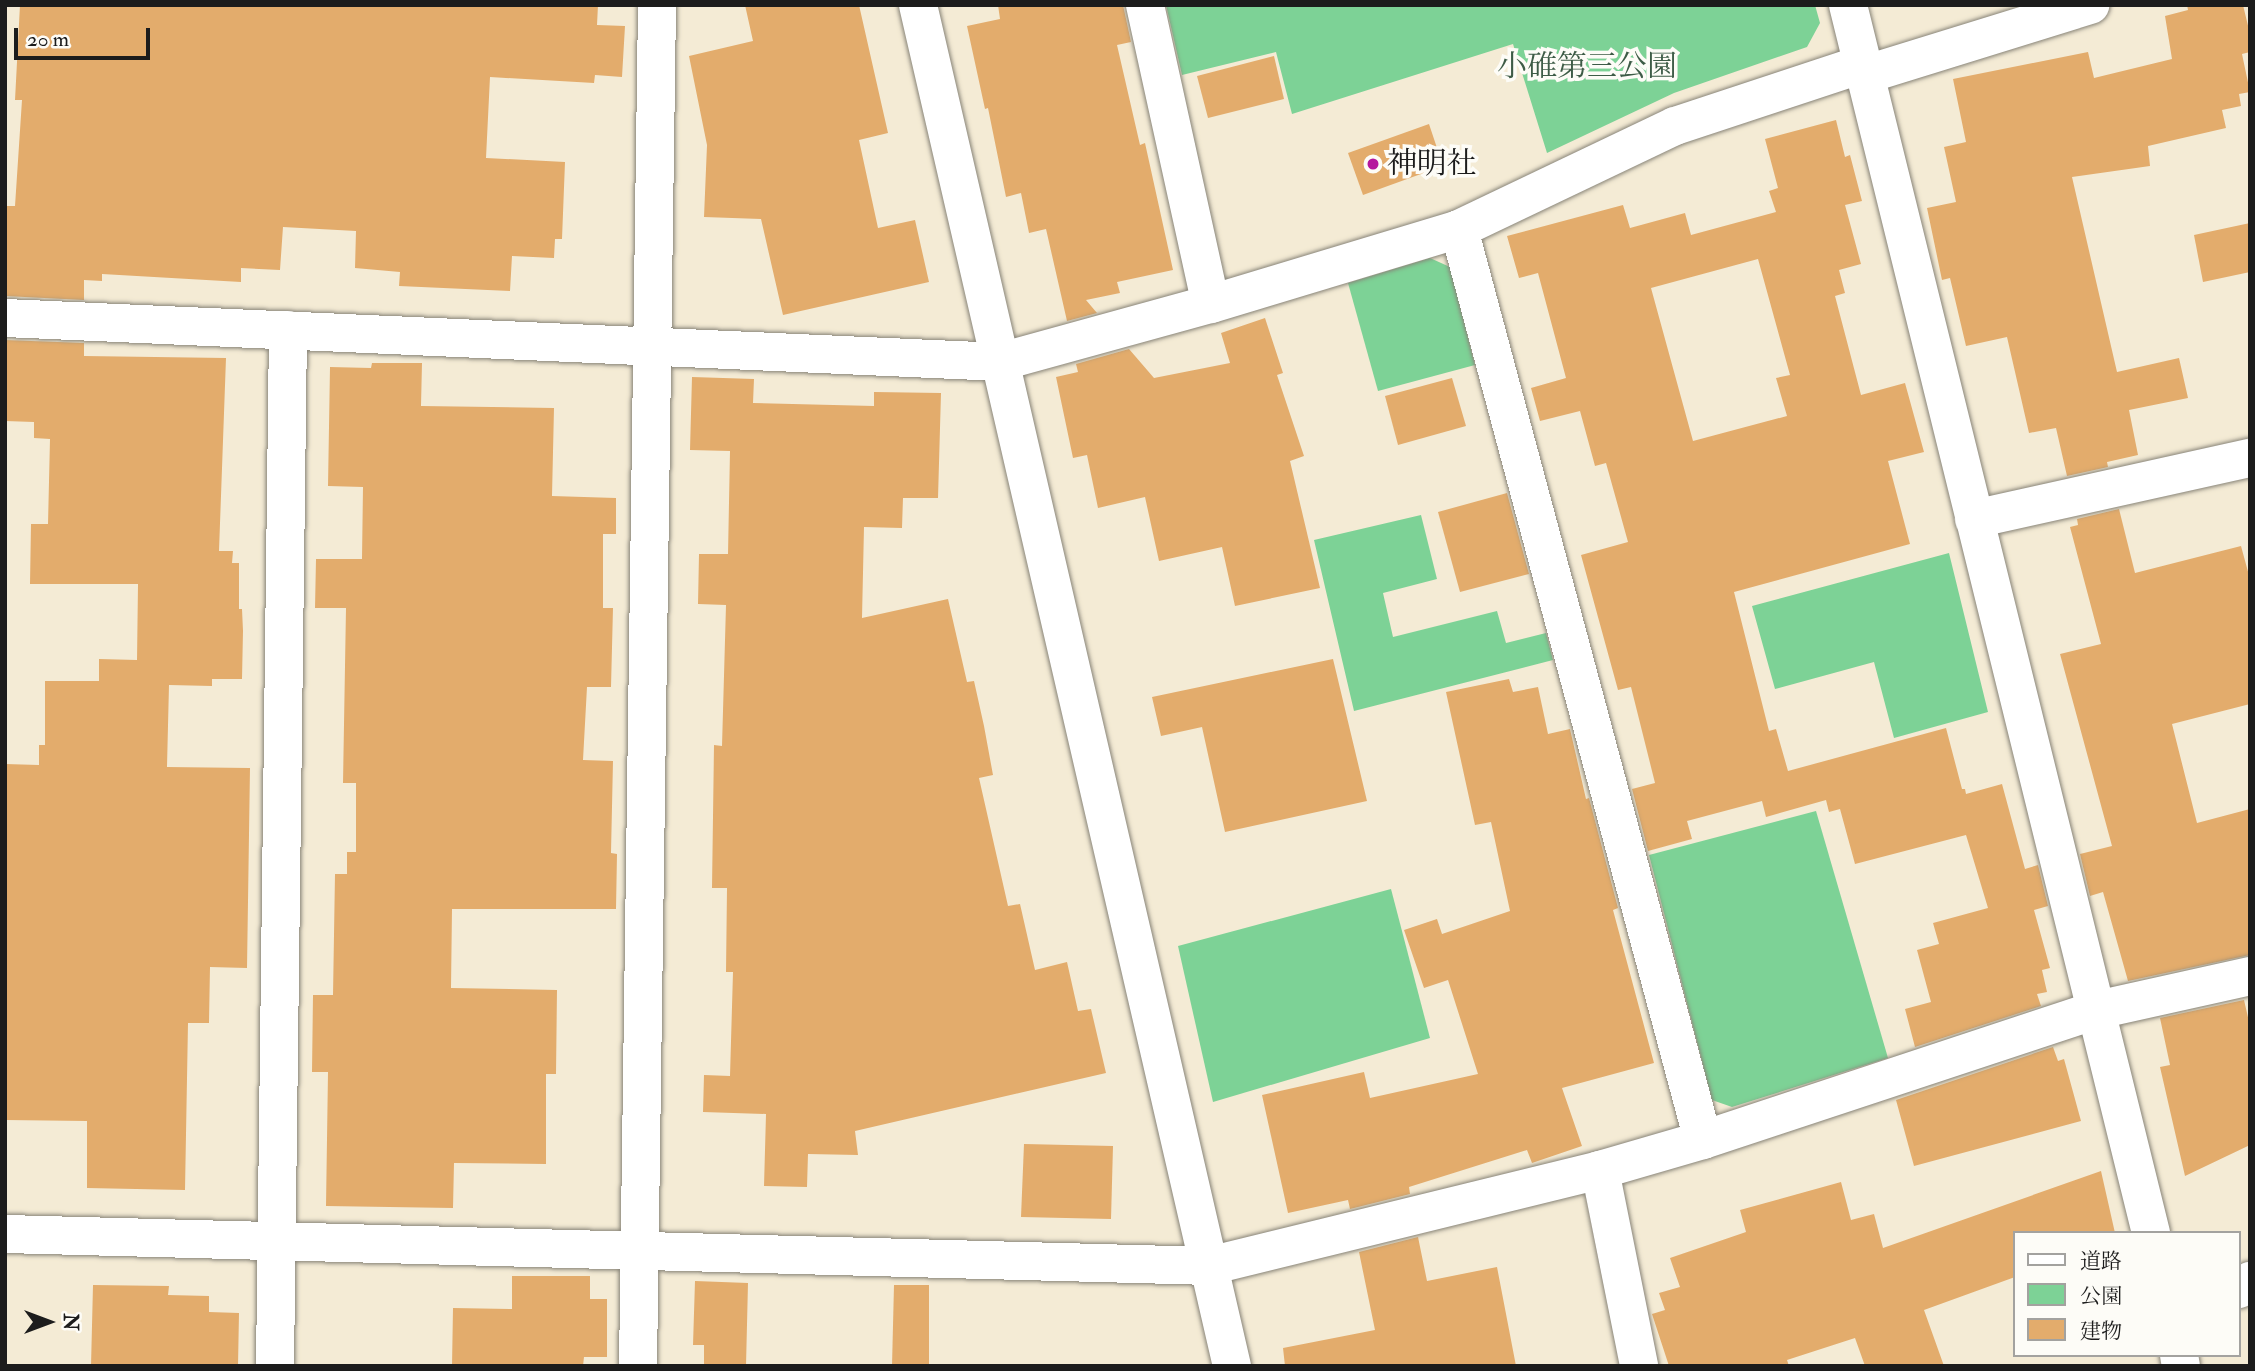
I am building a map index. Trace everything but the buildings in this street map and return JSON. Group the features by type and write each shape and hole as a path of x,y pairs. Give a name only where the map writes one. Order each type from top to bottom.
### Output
{"street":[{"path":"638,1366 657,5"},
{"path":"918,5 1232,1366"},
{"path":"1144,5 1212,304"},
{"path":"1849,5 2151,1231"},
{"path":"5,318 1000,362 1212,304 1459,229 1675,126 1863,69 2091,5"},
{"path":"1459,229 1703,1140"},
{"path":"275,1366 288,330"},
{"path":"1974,519 2249,461"},
{"path":"5,1234 1209,1266 1600,1170 1703,1140 2097,1010 2250,976"},
{"path":"1600,1170 1639,1366"}],"green space":[{"name":"小碓第三公園","path":"1166,5 1815,5 1820,23 1807,47 1674,93 1547,153 1513,44 1292,114 1276,52 1182,75"},
{"path":"1430,258 1450,267 1475,365 1378,391 1348,283"},
{"path":"1421,515 1437,579 1383,593 1393,637 1497,611 1506,643 1546,633 1553,660 1354,711 1314,540"},
{"path":"1949,553 1988,712 1894,738 1874,662 1775,689 1752,606"},
{"path":"1816,811 1888,1058 1732,1107 1712,1100 1649,855"},
{"path":"1391,889 1430,1038 1213,1102 1178,946"}],"place":[{"name":"神明社","path":"1373,164"}]}
